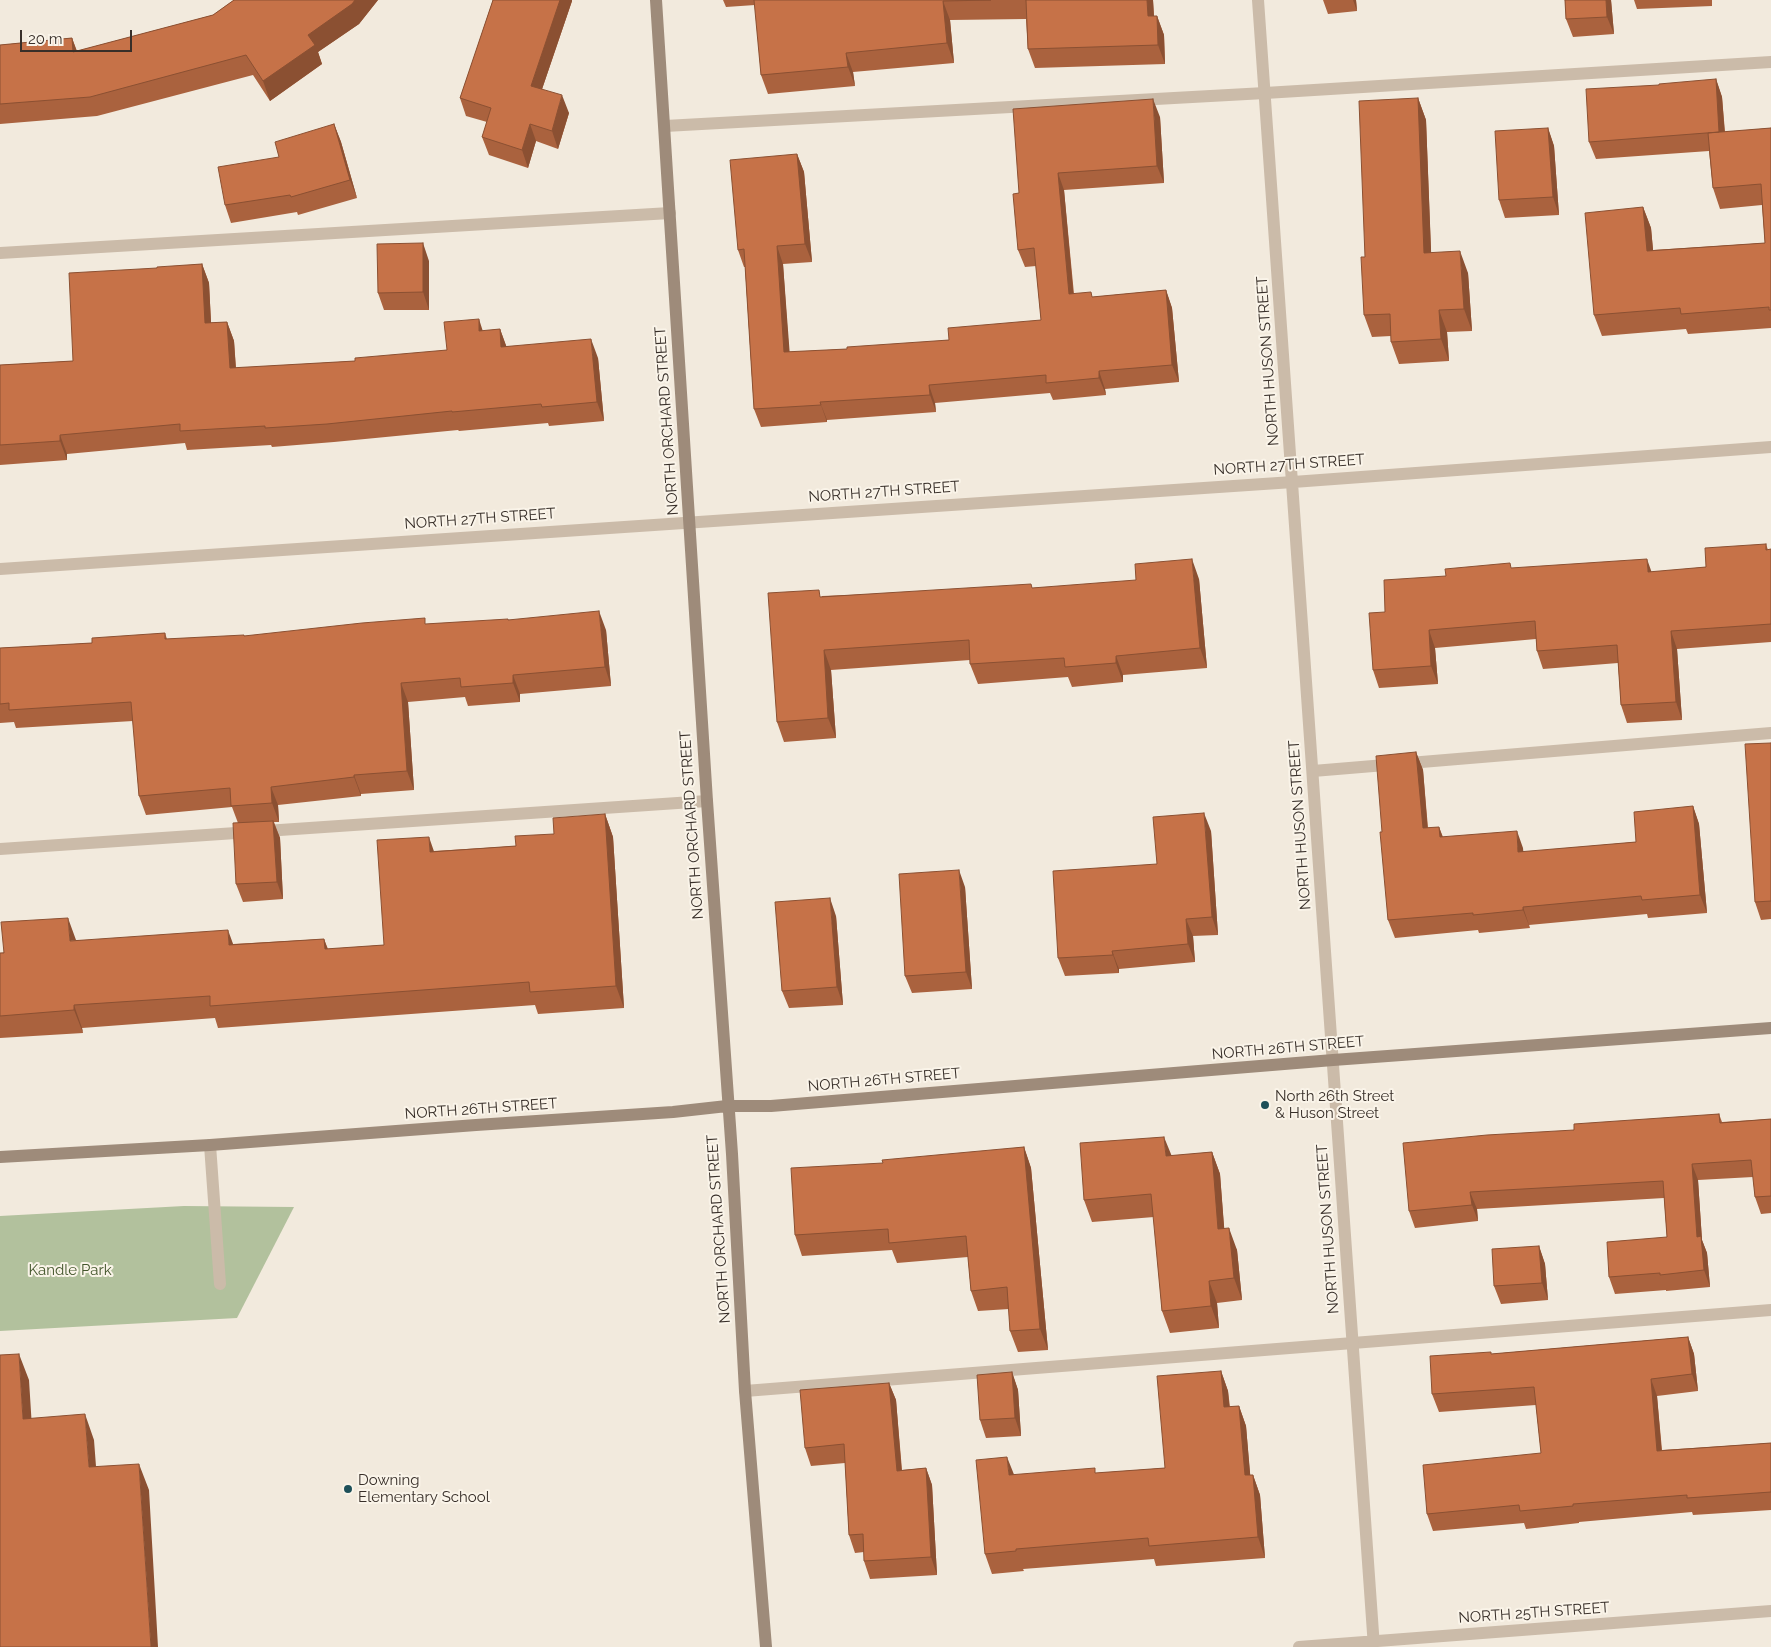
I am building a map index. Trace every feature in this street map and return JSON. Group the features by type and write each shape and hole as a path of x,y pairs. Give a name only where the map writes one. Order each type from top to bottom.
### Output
{"street":[{"name":"NORTH ORCHARD STREET","path":"656,0 727,1106 732,1154 745,1392 766,1647"},
{"name":"NORTH HUSON STREET","path":"1258,0 1374,1644"},
{"path":"665,126 1265,93 1771,62"},
{"path":"0,253 670,213"},
{"name":"NORTH 27TH STREET","path":"0,569 689,521 1293,482 1771,447"},
{"path":"1313,771 1771,733"},
{"path":"0,848 707,802"},
{"name":"NORTH 26TH STREET","path":"0,1157 210,1145 673,1112 727,1106 771,1106 1333,1060 1771,1028"},
{"path":"210,1145 220,1284"},
{"path":"745,1392 1771,1310"},
{"name":"NORTH 25TH STREET","path":"1299,1647 1374,1644 1771,1612"}],"green space":[{"name":"Kandle Park","path":"184,1206 294,1207 237,1318 0,1331 0,1216"}],"building":[{"path":"234,0 355,0 308,35 315,45 263,81 246,55 90,97 0,104 0,45 72,38 73,52 213,15"},
{"path":"493,0 560,0 531,86 562,95 552,131 530,124 522,150 482,137 491,108 460,98"},
{"path":"754,0 991,0 943,1 947,43 846,53 848,67 761,75"},
{"path":"1026,0 1147,0 1148,16 1157,16 1158,45 1028,49"},
{"path":"1565,0 1606,0 1607,17 1566,19"},
{"path":"1716,79 1719,132 1589,142 1586,89 1659,85"},
{"path":"1418,98 1424,253 1460,251 1464,309 1439,310 1441,339 1391,342 1390,314 1364,315 1361,257 1365,257 1359,101"},
{"path":"1153,99 1157,166 1058,173 1069,294 1091,292 1092,297 1166,290 1172,365 1099,371 1099,378 1046,383 1046,375 929,385 930,395 820,402 821,405 754,409 744,249 738,250 730,160 797,154 805,244 777,246 784,352 847,349 847,347 949,340 948,328 1041,320 1034,248 1018,250 1013,194 1019,193 1013,109"},
{"path":"334,124 350,180 291,197 290,195 225,205 218,167 279,157 275,142"},
{"path":"1548,128 1553,197 1499,200 1495,131"},
{"path":"1771,128 1771,310 1769,310 1769,307 1681,314 1680,308 1594,315 1585,213 1643,207 1647,251 1765,243 1761,184 1713,188 1708,133"},
{"path":"423,243 423,292 378,293 377,244"},
{"path":"202,264 205,323 227,322 230,368 355,361 355,358 447,350 444,322 479,319 479,331 500,329 501,347 591,339 597,402 542,407 541,404 265,428 265,426 180,431 180,424 60,435 60,441 0,445 0,365 73,361 69,273"},
{"path":"1766,544 1766,550 1771,549 1771,624 1671,631 1676,702 1621,705 1617,645 1537,651 1535,621 1429,630 1431,666 1373,670 1369,613 1385,612 1384,580 1446,576 1445,569 1510,563 1511,568 1647,559 1648,572 1706,567 1705,548"},
{"path":"1192,559 1200,648 1116,656 1116,663 1065,667 1064,658 970,664 969,640 824,650 828,718 777,722 768,593 819,590 820,597 1031,584 1032,588 1136,580 1135,564"},
{"path":"599,611 605,667 513,675 513,683 461,687 460,678 401,683 407,771 354,775 354,777 271,787 272,803 231,806 230,788 139,796 131,702 9,710 9,703 0,704 0,648 92,643 92,638 165,633 165,639 244,636 425,618 425,624 508,620"},
{"path":"1771,743 1771,901 1755,902 1745,744"},
{"path":"1416,752 1423,828 1439,827 1440,837 1517,831 1518,852 1636,842 1634,812 1693,806 1700,895 1642,900 1641,896 1523,907 1523,910 1473,915 1473,913 1388,920 1380,832 1382,832 1376,756"},
{"path":"1204,813 1212,917 1186,919 1188,944 1112,951 1113,955 1058,958 1053,871 1157,864 1153,817"},
{"path":"605,814 616,986 530,992 529,982 210,1006 210,996 74,1005 74,1010 0,1016 0,953 4,953 1,922 68,918 70,941 228,930 229,945 324,939 325,949 384,945 377,840 429,837 430,852 516,846 515,836 554,834 553,818"},
{"path":"273,821 277,882 236,884 233,823"},
{"path":"959,870 966,972 905,976 899,874"},
{"path":"830,898 837,987 782,991 775,902"},
{"path":"1719,1114 1720,1123 1771,1119 1771,1196 1755,1197 1751,1160 1692,1164 1697,1237 1701,1236 1704,1270 1660,1275 1660,1273 1609,1277 1607,1242 1667,1237 1663,1181 1470,1192 1472,1205 1409,1211 1403,1143 1487,1135 1574,1130 1574,1124"},
{"path":"1164,1137 1166,1156 1212,1152 1218,1229 1229,1228 1234,1278 1209,1281 1211,1306 1162,1311 1151,1194 1084,1200 1080,1143"},
{"path":"1024,1147 1040,1329 1010,1331 1007,1287 971,1291 966,1236 889,1243 888,1229 795,1235 791,1168 883,1163 882,1160"},
{"path":"1539,1246 1542,1283 1494,1286 1492,1249"},
{"path":"1688,1337 1692,1374 1651,1379 1657,1451 1771,1443 1771,1492 1687,1498 1687,1495 1573,1504 1573,1506 1520,1511 1519,1505 1427,1514 1423,1465 1541,1453 1534,1387 1432,1394 1430,1356 1491,1352 1491,1354"},
{"path":"19,1354 23,1419 85,1414 89,1467 139,1464 151,1647 0,1647 0,1355"},
{"path":"1221,1371 1224,1407 1239,1406 1245,1475 1253,1475 1258,1537 1149,1546 1148,1538 1016,1549 1016,1551 985,1554 976,1460 1007,1457 1009,1475 1095,1468 1095,1473 1165,1468 1157,1376"},
{"path":"1012,1372 1015,1418 980,1420 977,1375"},
{"path":"889,1383 897,1471 926,1468 931,1557 864,1561 863,1534 849,1535 844,1444 805,1448 800,1390"}],"place":[{"name":"North 26th Street & Huson Street","path":"1265,1105"},
{"name":"Downing Elementary School","path":"348,1489"}]}
